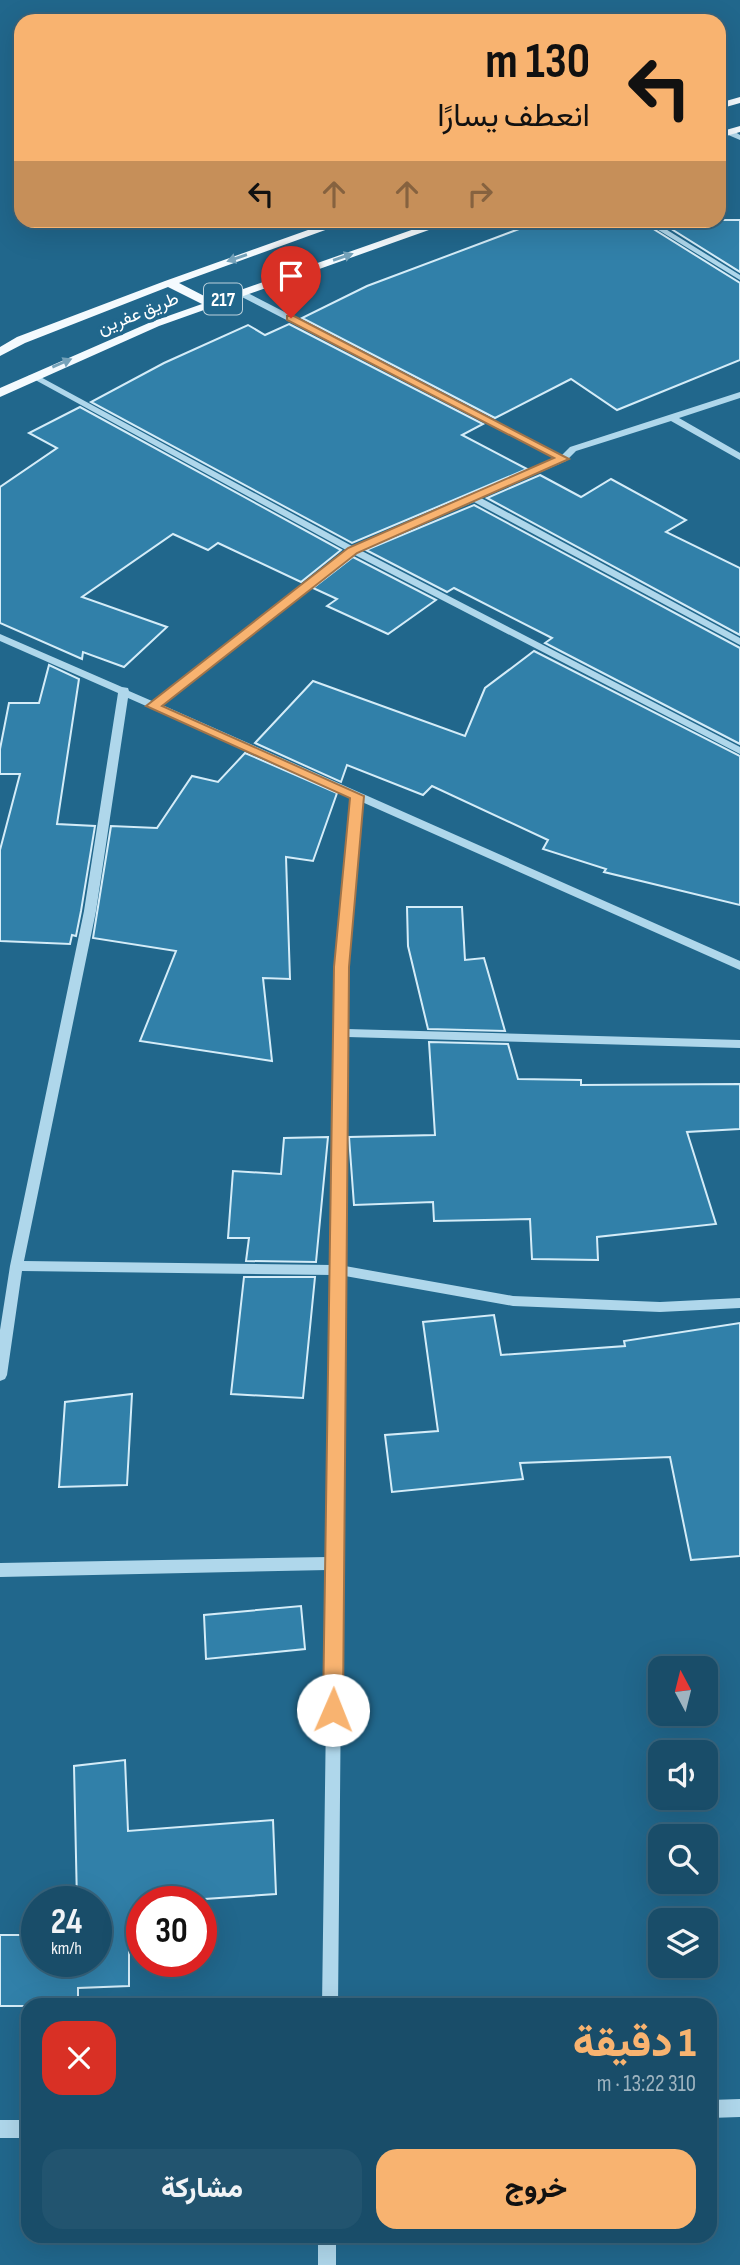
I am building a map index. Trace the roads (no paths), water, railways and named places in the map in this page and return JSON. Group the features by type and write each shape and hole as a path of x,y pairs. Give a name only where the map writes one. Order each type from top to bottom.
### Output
{"main road":[{"name":"طريق عفرين","path":"0,352 21,340 169,283 325,228"},
{"name":"طريق عفرين","path":"0,393 32,376 211,304 429,228"},
{"path":"169,283 211,304"}],"street":[{"path":"729,132 740,138"},
{"path":"658,228 740,278"},
{"path":"241,293 563,459"},
{"path":"32,376 352,550 740,751"},
{"path":"152,706 352,550 563,459 573,449 740,395"},
{"path":"672,418 740,457"},
{"path":"472,497 740,642"},
{"path":"0,637 740,965"},
{"path":"0,1375 16,1266 90,911 124,690"},
{"path":"330,1998 342,967 357,796"},
{"path":"341,1033 740,1044"},
{"path":"16,1266 338,1270 513,1301 660,1307 740,1303"},
{"path":"0,1570 335,1563"},
{"path":"717,2109 740,2108"},
{"path":"0,2129 21,2129"},
{"path":"327,2243 327,2265"}]}
